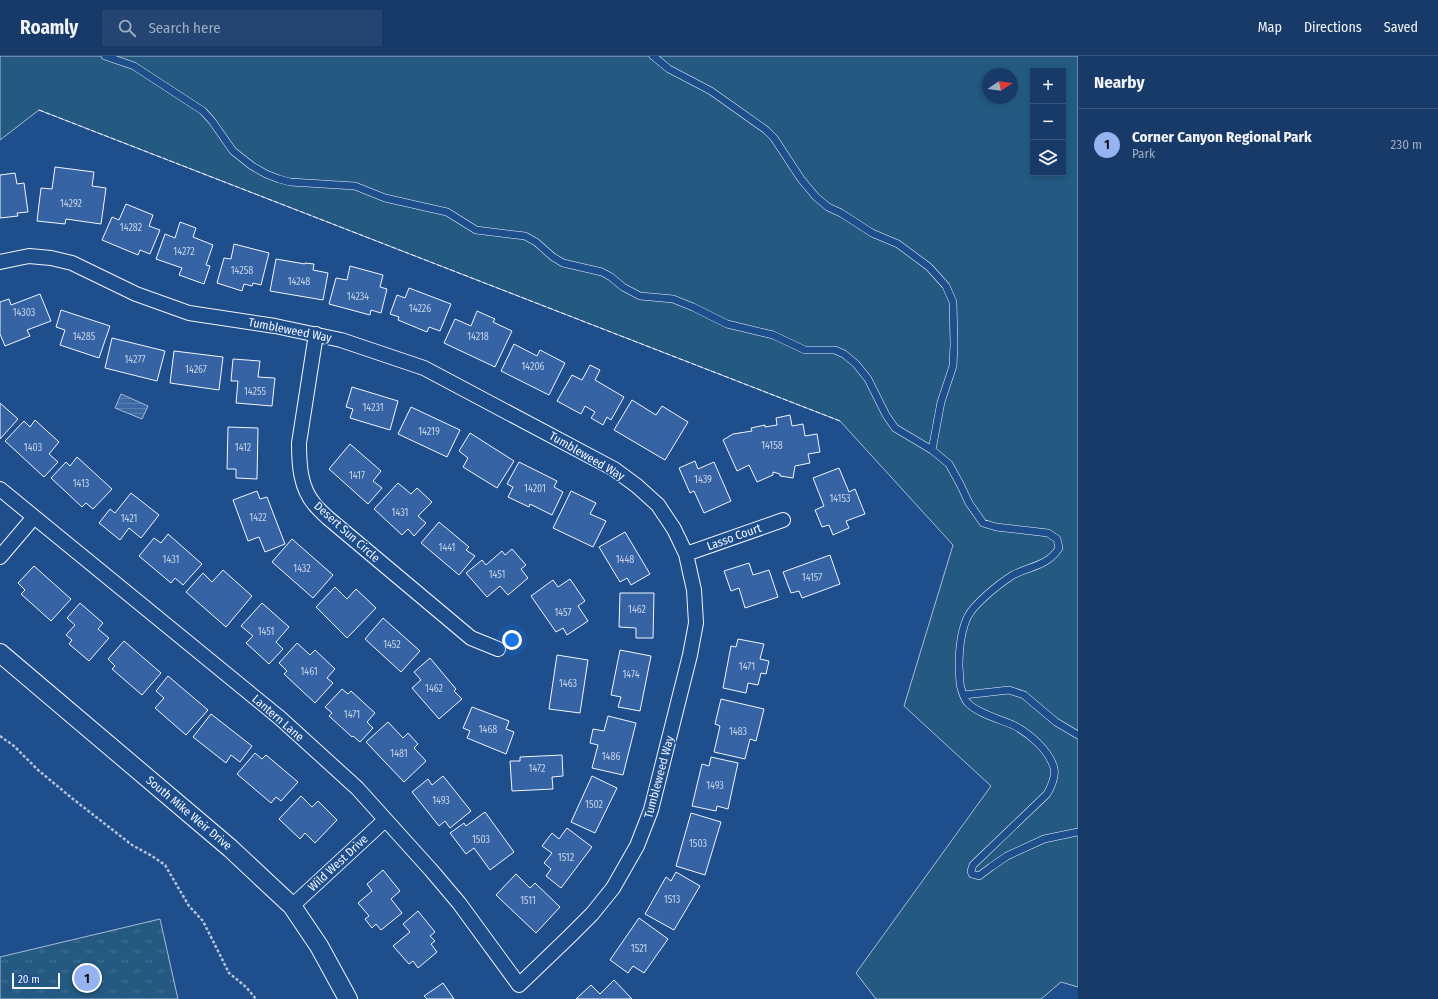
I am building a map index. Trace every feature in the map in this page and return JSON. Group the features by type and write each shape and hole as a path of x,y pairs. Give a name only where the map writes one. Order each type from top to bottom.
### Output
{"street":[{"name":"Tumbleweed Way","path":"0,262 29,256 51,258 72,263 136,294 189,314 275,326 316,334 341,340 424,368 614,469 637,486 658,505 674,529 686,554 694,590 696,623 690,655 651,810 637,846 613,888 576,931 519,985"},
{"name":"Desert Sun Circle","path":"316,334 299,443 301,476 306,491 314,505 471,638 498,649"},
{"name":"Lantern Lane","path":"0,489 280,718 357,788 431,870 459,904 519,985"},
{"path":"0,556 34,517"},
{"name":"Lasso Court","path":"686,554 783,520"},
{"name":"South Mike Weir Drive","path":"0,653 230,848 292,906 319,946 348,999"},
{"name":"Wild West Drive","path":"292,906 385,820"}],"lane":[{"path":"105,56 134,66 203,111 212,121 233,152 266,174 290,182 355,186 385,198 447,212 476,230 525,236 536,242 553,257 563,263 602,272 640,296 673,299 727,324 773,335 805,350 835,350 844,354 856,364 868,379 886,415 895,428 932,450 949,464 969,502 983,523 996,527 1048,533 1057,539 1059,548 1054,557 1014,575 995,587 969,615 961,635 959,661 960,686 967,703 972,707 1013,725 1027,734 1042,747 1054,769 1053,782 1047,794 973,866 971,871 972,874 979,876 1007,856 1044,839 1078,832"},
{"path":"653,56 669,70 711,91 766,130 774,138 801,179 816,197 828,208 841,213 872,233 898,244 929,267 946,286 953,302 953,366 942,402 932,450"},
{"path":"964,695 1009,690 1024,695 1056,722 1078,735"}],"path":[{"path":"0,736 14,746 38,770 72,799 132,845 152,856 165,866 189,906 203,921 228,973 246,987 256,999"}],"green space":[{"path":"0,56 1078,56 1078,987 1061,982 1041,999 876,999 856,973 991,786 904,706 953,545 840,421 39,110 0,140"},
{"path":"160,919 178,999 0,999 0,957"}],"shaded area":[{"path":"121,394 148,406 142,419 115,408"}],"building":[{"path":"55,167 94,172 92,186 106,188 101,224 66,219 65,224 37,221 41,188 52,189"},
{"path":"15,173 17,184 24,183 28,212 17,213 18,216 0,218 0,175"},
{"path":"126,204 153,215 149,226 160,230 150,254 140,250 138,255 102,240 112,217 119,220"},
{"path":"180,222 196,228 193,237 213,245 206,265 210,266 204,284 179,275 182,268 156,259 165,234 175,238"},
{"path":"234,244 269,253 261,285 253,283 252,286 244,284 242,291 217,283 224,258 231,259"},
{"path":"276,259 314,264 313,270 328,273 323,300 270,291"},
{"path":"350,266 383,275 380,287 387,289 381,313 371,310 370,315 329,304 336,278 347,280"},
{"path":"409,288 451,304 440,331 429,327 427,332 398,320 399,317 390,314 397,295 405,298"},
{"path":"40,294 51,321 27,330 30,336 5,346 0,334 0,302 9,299 11,305"},
{"path":"61,310 110,326 99,358 60,345 65,330 56,327"},
{"path":"477,311 495,319 493,322 512,331 495,367 444,343 455,319 471,326"},
{"path":"112,338 165,351 157,381 105,368"},
{"path":"514,344 537,356 540,350 565,363 549,395 501,371"},
{"path":"174,351 223,357 219,390 170,383"},
{"path":"233,359 260,361 258,377 275,378 272,406 236,403 238,381 231,381"},
{"path":"590,365 600,370 595,380 624,397 611,420 607,417 603,425 591,418 595,412 585,406 581,414 557,401 572,375 582,380"},
{"path":"352,387 398,401 390,430 350,418 353,409 346,407"},
{"path":"632,400 656,415 662,406 688,422 665,460 614,430"},
{"path":"0,403 18,419 0,439"},
{"path":"411,407 460,430 447,457 398,434"},
{"path":"790,415 792,426 803,424 805,436 817,434 820,452 808,454 810,463 795,466 793,478 780,476 780,474 773,472 773,475 757,482 749,465 737,471 723,440 733,434 752,431 751,428 765,425 765,427 777,425 776,418"},
{"path":"35,420 59,442 49,454 58,462 44,477 5,441 24,421 30,427"},
{"path":"228,427 258,428 257,479 236,478 236,469 227,469"},
{"path":"470,433 514,461 497,488 463,467 468,458 459,451"},
{"path":"350,444 381,471 373,481 382,488 368,504 329,469"},
{"path":"77,457 112,489 93,509 86,503 82,507 51,478 66,462 70,466"},
{"path":"695,461 698,469 714,462 731,501 704,513 694,491 690,493 679,468"},
{"path":"519,462 557,481 554,487 563,492 552,515 530,504 529,507 508,497 513,487 507,484"},
{"path":"839,468 849,492 855,489 865,514 846,521 849,528 833,535 829,525 822,527 815,510 824,506 813,478"},
{"path":"398,483 411,494 417,488 432,502 418,516 426,523 414,536 408,529 402,535 374,509"},
{"path":"257,491 260,499 267,497 285,544 265,552 259,537 248,541 233,500"},
{"path":"571,491 596,503 590,514 606,521 593,547 553,528"},
{"path":"131,493 159,515 141,538 129,528 120,540 99,523 110,509 115,513"},
{"path":"439,522 469,547 466,550 475,556 459,575 421,543"},
{"path":"625,532 650,574 631,585 627,578 620,582 599,547"},
{"path":"168,534 202,564 183,585 175,578 171,583 139,556 154,538 161,543"},
{"path":"292,539 333,575 313,598 272,562"},
{"path":"512,549 526,565 521,569 528,578 508,595 500,586 487,597 466,573 482,560 486,565 502,551 505,555"},
{"path":"830,555 840,584 802,598 799,591 791,593 783,572"},
{"path":"749,563 753,575 769,570 778,597 745,608 739,588 731,591 724,571"},
{"path":"34,566 71,599 51,621 21,594 25,590 18,583"},
{"path":"223,570 252,596 226,627 186,592 203,573 212,582"},
{"path":"570,579 585,601 578,606 588,621 567,635 563,628 556,632 531,596 553,580 558,587"},
{"path":"335,587 347,599 356,589 376,608 347,638 316,607"},
{"path":"620,593 654,593 653,638 636,638 636,628 619,627"},
{"path":"80,603 103,623 98,629 109,638 89,661 69,644 72,640 66,635 75,625 67,618"},
{"path":"262,603 289,627 276,642 283,649 269,664 246,643 253,636 241,626"},
{"path":"383,618 420,651 401,672 365,639"},
{"path":"738,639 764,644 760,659 769,661 766,674 761,673 758,685 748,683 746,693 723,688 731,646 736,647"},
{"path":"124,641 161,673 142,695 112,669 115,666 108,659"},
{"path":"297,643 310,655 315,650 335,669 327,678 333,683 315,703 284,674 287,671 279,663"},
{"path":"620,650 651,656 640,711 618,707 621,697 611,695"},
{"path":"557,655 588,660 580,713 549,709"},
{"path":"430,658 456,689 454,691 462,699 439,719 412,688 421,680 414,672"},
{"path":"168,676 208,710 186,735 155,708 164,698 156,691"},
{"path":"342,689 348,694 351,691 375,713 367,722 373,728 360,742 353,736 352,737 329,716 332,713 325,707"},
{"path":"721,699 764,709 756,741 750,739 745,759 714,752 720,726 715,724"},
{"path":"472,707 509,721 506,729 514,732 506,754 467,738 470,731 463,728"},
{"path":"211,714 252,746 240,762 231,755 226,763 193,737"},
{"path":"608,716 636,723 623,775 592,768 598,745 590,743 593,729 604,731"},
{"path":"388,722 403,738 408,733 418,744 414,748 426,761 404,782 366,742"},
{"path":"255,753 262,759 266,755 298,782 281,801 276,797 271,803 237,774"},
{"path":"562,755 563,776 552,777 553,789 512,791 510,761 520,761 520,757"},
{"path":"711,757 738,763 728,809 717,806 716,811 692,806 702,764 709,766"},
{"path":"443,776 471,811 450,828 445,821 439,826 412,792 428,779 432,785"},
{"path":"592,776 617,788 595,833 571,822"},
{"path":"301,796 312,807 318,801 337,820 315,843 305,833 300,839 279,819"},
{"path":"485,812 514,852 490,870 474,848 466,854 450,833 464,823 466,826"},
{"path":"691,813 721,822 705,875 676,866"},
{"path":"567,828 592,847 561,888 546,876 551,869 544,863 552,853 542,846 552,833 559,839"},
{"path":"383,870 400,891 391,899 402,913 381,930 376,924 372,928 365,919 369,916 358,903 372,891 367,884"},
{"path":"676,872 700,886 674,930 645,914 666,877 671,881"},
{"path":"516,874 530,888 535,883 560,907 536,933 496,895"},
{"path":"418,911 435,932 430,936 435,941 431,944 437,952 418,968 413,961 409,964 393,946 410,932 403,924"},
{"path":"639,918 668,939 644,973 633,966 628,973 610,960"},
{"path":"614,980 632,999 576,999 591,985 600,994"},
{"path":"443,983 454,999 427,999 424,996"}],"fence":[{"path":"39,110 840,421"}],"place":[{"name":"Corner Canyon Regional Park","path":"87,978"}]}
